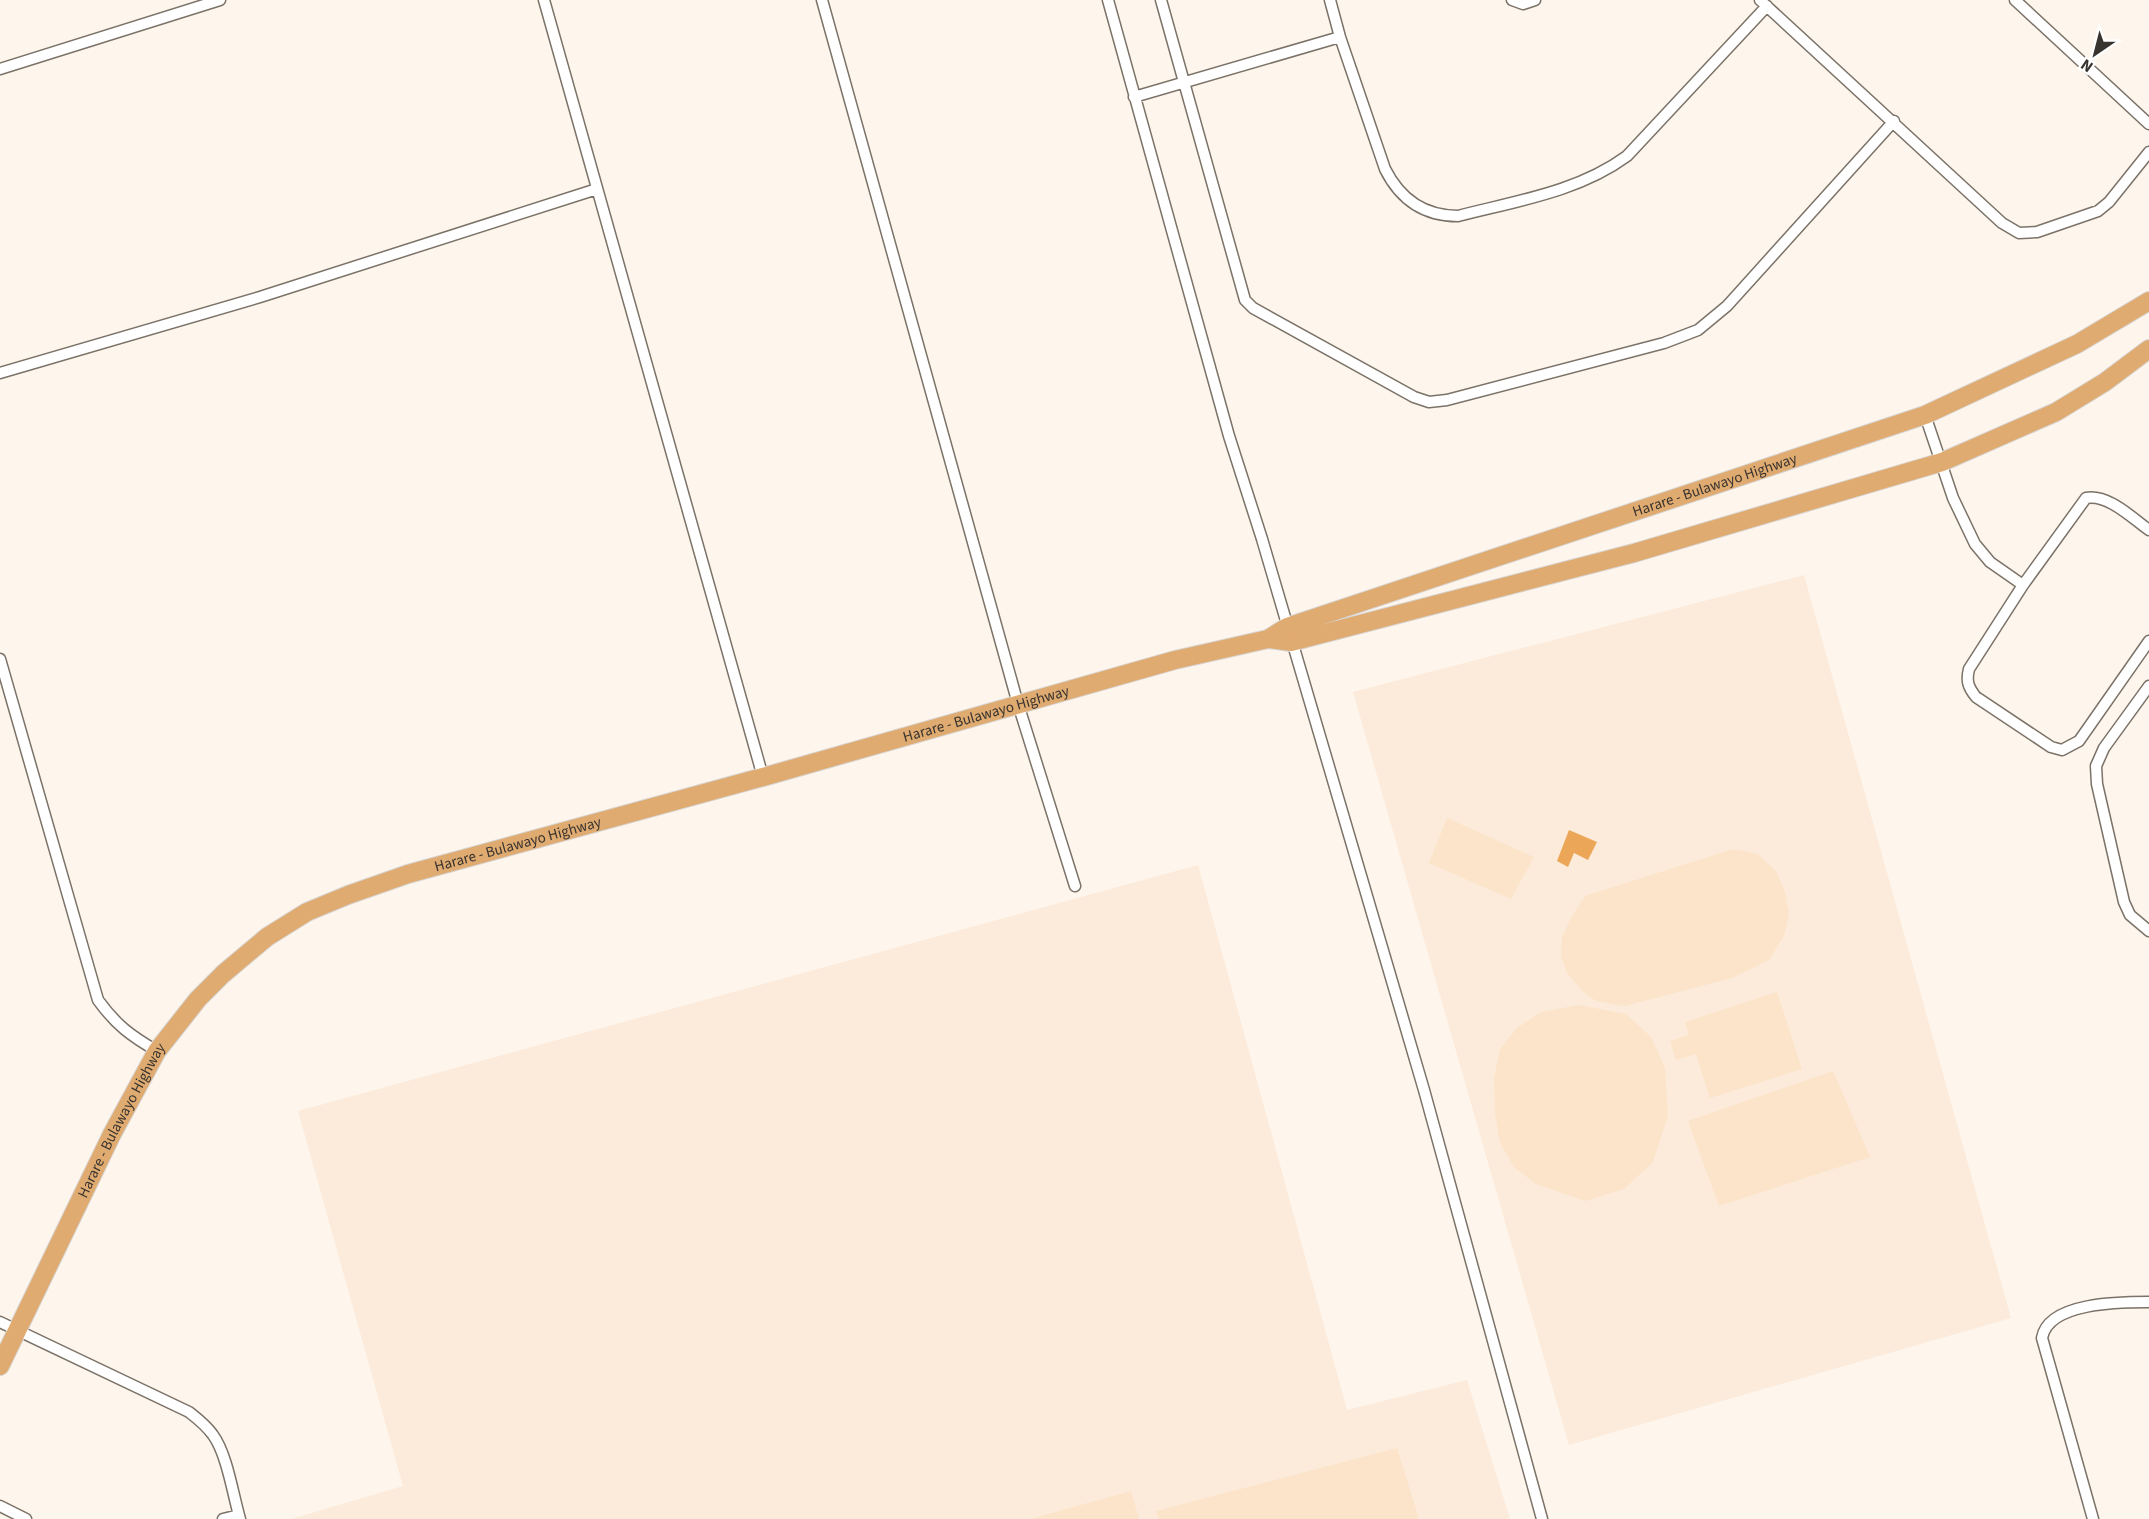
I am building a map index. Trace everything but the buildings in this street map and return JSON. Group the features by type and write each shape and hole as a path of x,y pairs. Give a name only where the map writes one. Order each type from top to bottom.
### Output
{"highway":[{"name":"Harare - Bulawayo Highway","path":"1289,634 1925,415 2078,344 2149,301"},
{"name":"Harare - Bulawayo Highway","path":"0,1366 112,1134 157,1051 198,999 224,974 267,937 307,912 408,874 763,777 1175,660 1634,554 1942,462 2056,412 2105,382 2149,349"}],"street":[{"path":"0,69 220,0"},
{"path":"544,0 763,777"},
{"path":"822,0 1018,704 1075,886"},
{"path":"1108,0 1226,424 1424,1090 1542,1519"},
{"path":"1161,0 1245,300 1253,308 1414,397 1429,402 1447,400 1664,343 1698,330 1727,306 1894,122"},
{"path":"1330,0 1340,37 1385,169 1392,183 1400,193 1431,213 1444,216 1458,216 1568,188 1611,167 1627,156 1764,3 2002,223 2019,233 2037,232 2098,211 2109,202 2149,152"},
{"path":"1512,0 1523,4 1535,0"},
{"path":"2015,0 2149,124"},
{"path":"1134,97 1340,37"},
{"path":"0,373 260,297 597,189"},
{"path":"1925,415 1953,498 1975,544 1989,561 2023,585"},
{"path":"2149,530 2106,500 2095,497 2086,498 2023,585 1969,669 1967,678 1969,688 1976,697 2051,747 2062,750 2079,741 2149,641"},
{"path":"0,659 98,1000 128,1034 157,1051"},
{"path":"2149,686 2104,748 2096,766 2097,784 2124,902 2130,915 2149,931"},
{"path":"2093,1519 2042,1338 2044,1329 2059,1315 2079,1309 2111,1303 2149,1302"},
{"path":"0,1322 189,1412 205,1425 214,1436 220,1449 239,1517 223,1519"},
{"path":"0,1506 26,1519"}],"shaded area":[{"path":"1804,575 2011,1318 1569,1445 1353,692"},
{"path":"1447,818 1534,857 1511,899 1429,863"},
{"path":"1569,830 1597,842 1588,860 1574,853 1568,867 1557,861"},
{"path":"1733,849 1758,854 1776,871 1785,892 1789,914 1784,936 1769,960 1732,978 1625,1006 1596,1001 1583,992 1567,973 1561,956 1562,937 1585,896"},
{"path":"1198,865 1347,1410 1467,1380 1510,1519 291,1519 403,1486 298,1111"},
{"path":"1777,992 1802,1069 1710,1098 1696,1054 1676,1060 1670,1041 1689,1035 1685,1022"},
{"path":"1579,1005 1626,1014 1651,1037 1665,1068 1668,1116 1653,1162 1624,1189 1585,1201 1536,1184 1514,1167 1500,1143 1495,1113 1494,1078 1500,1049 1517,1028 1541,1012"},
{"path":"1833,1071 1870,1157 1719,1206 1688,1121"},
{"path":"1397,1448 1419,1519 1159,1519 1156,1511"},
{"path":"1131,1491 1139,1519 1030,1519"}]}
